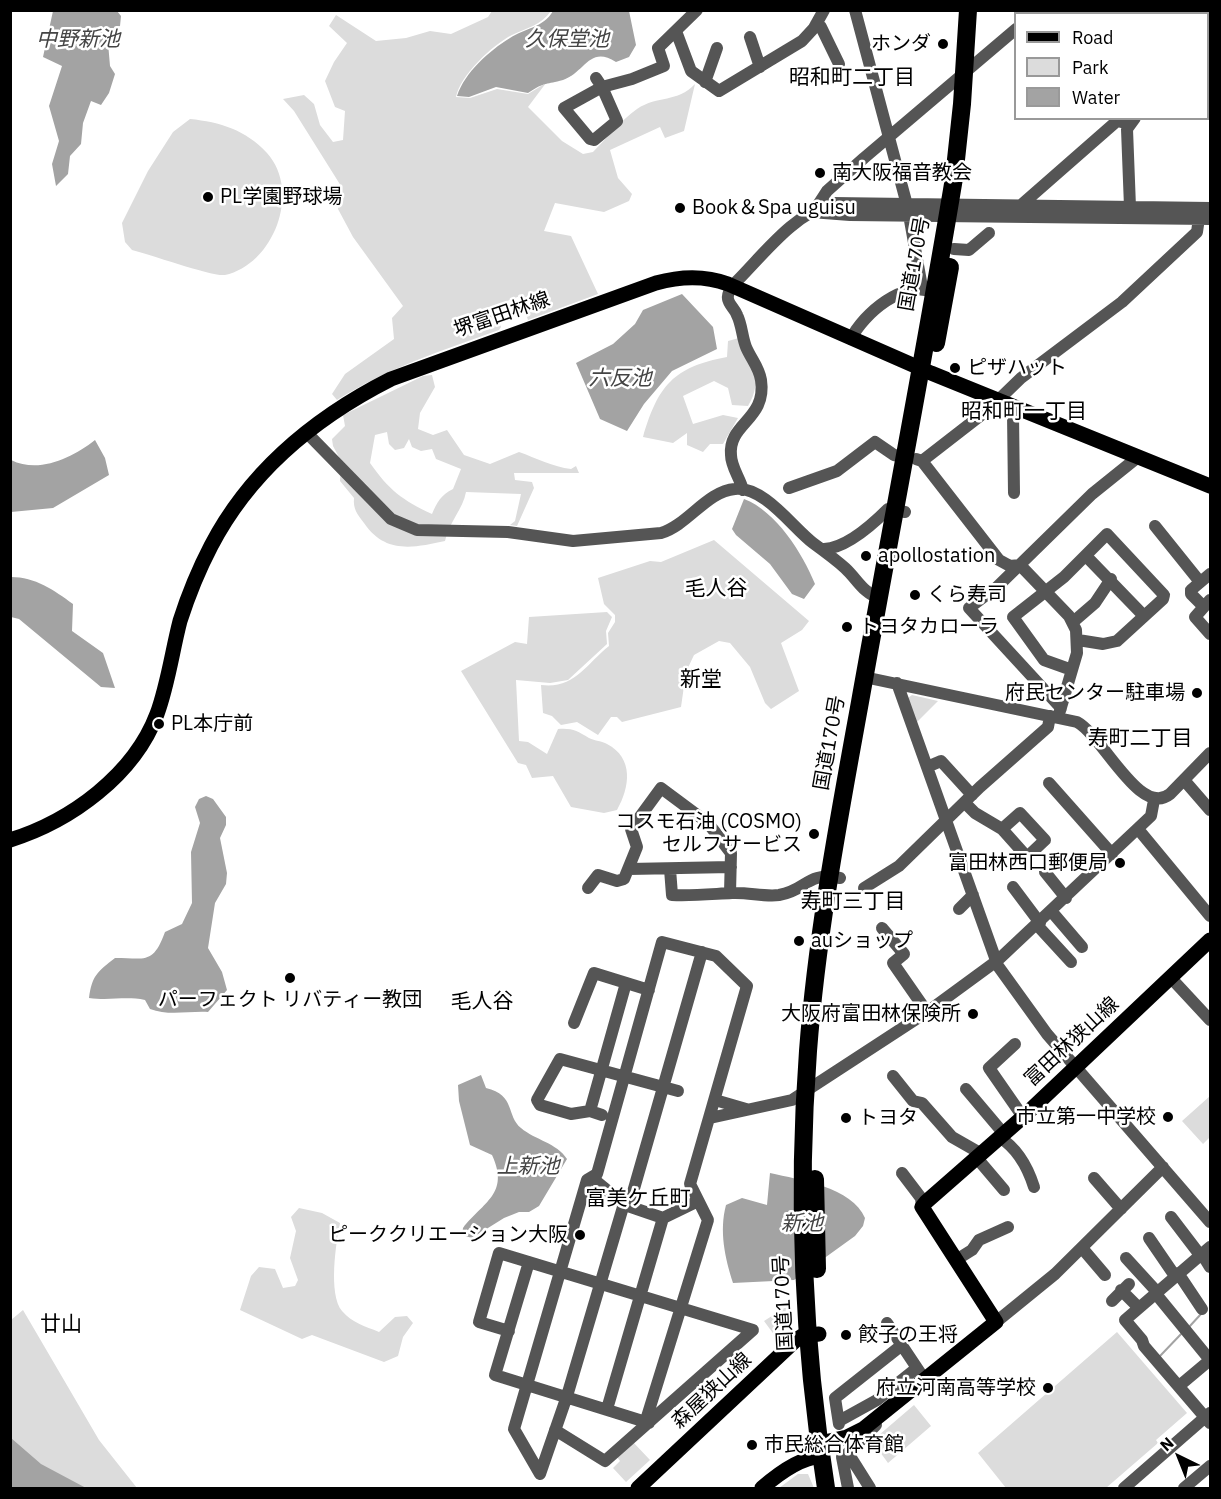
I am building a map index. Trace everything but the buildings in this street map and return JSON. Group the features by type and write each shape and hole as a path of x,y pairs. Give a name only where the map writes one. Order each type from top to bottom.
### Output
{"highway":[{"name":"国道170号","path":"968,10 971,68"},
{"name":"国道170号","path":"925,371 954,249 959,137 979,10"},
{"name":"国道170号","path":"870,678 879,598 914,459 925,371 927,290 954,210"},
{"name":"国道170号","path":"826,1488 810,1258 809,1175 816,973 900,511"},
{"name":"国道170号","path":"825,1448 836,1488"}],"main road":[{"name":"堺富田林線","path":"10,840 45,827 87,801 107,784 141,746 157,714 180,622 210,548 225,522 256,481 306,432 356,398 391,379 656,283 674,278 700,277 732,286 925,371 1210,486"},
{"name":"富田林狭山線","path":"922,1207 1023,1117 1210,940"},
{"path":"762,1488 782,1473 876,1418 921,1374 996,1322 922,1207"},
{"name":"森屋狭山線","path":"638,1488 796,1340 814,1334"}],"street":[{"path":"599,83 617,121 594,140 590,139 564,108 599,83 632,79 664,66 658,48 697,10"},
{"path":"676,32 691,71 719,91 802,41 824,10"},
{"path":"851,339 858,324 871,311 910,289 927,290 855,10"},
{"path":"816,24 821,27 839,64"},
{"path":"743,490 730,454 736,434 756,413 760,404 762,382 759,369 746,347 736,312 728,297 732,286 792,227 822,202 827,191 1014,31"},
{"path":"750,37 760,67"},
{"path":"705,82 717,48"},
{"path":"1020,206 1117,121 1132,121"},
{"path":"1130,207 1127,129 1132,121"},
{"path":"811,212 832,202 908,210 1205,218 1197,232 1122,302 1021,378 998,401 914,459"},
{"path":"954,210 1020,206 1210,208"},
{"path":"954,249 969,250 989,233"},
{"path":"1014,493 1013,414 1016,409"},
{"path":"306,432 391,519 417,530 508,532 573,541 661,532 672,530 726,491 743,490 768,502 815,544 824,549 869,595 879,598"},
{"path":"789,488 837,471 875,442 894,455 914,459 999,560 1010,566 1020,566 1073,622 1078,640 1072,670 1056,714 1048,727 968,799 899,866 864,888"},
{"path":"1056,714 969,608 1020,566 1078,507 1137,457"},
{"path":"824,549 833,549 874,523 888,509 900,511"},
{"path":"1155,526 1205,578 1191,590 1191,594 1207,603 1195,617 1210,634"},
{"path":"1072,670 1044,660 1013,621 1013,617 1086,556 1107,534 1164,595 1113,643 1102,644 1078,640"},
{"path":"1086,556 1111,579 1144,616"},
{"path":"1073,622 1095,603 1111,579"},
{"path":"870,678 1056,714 1085,726 1137,789 1154,800 1164,799 1210,753"},
{"path":"897,683 997,961 1022,1001 1075,1067 1210,1222"},
{"path":"927,767 941,761 968,799 975,813 1002,829"},
{"path":"1184,780 1210,810"},
{"path":"1049,783 1112,854"},
{"path":"588,888 598,875 618,880 624,879 637,847 631,829 661,788 708,823 731,853 730,893"},
{"path":"710,1118 792,1100 927,1012 997,961 1052,912 1151,816 1154,800"},
{"path":"1138,830 1210,916"},
{"path":"629,869 731,867"},
{"path":"670,868 672,895 722,896 730,893 781,895 816,877 834,877"},
{"path":"1045,872 1066,898"},
{"path":"1013,887 1071,963"},
{"path":"959,909 973,895"},
{"path":"1052,912 1082,947"},
{"path":"882,928 904,954 893,963 927,1012"},
{"path":"648,1421 708,1220 690,1184 747,986 716,956 702,952 662,942 597,1174 587,1180 514,1429 540,1474 625,1205 631,1199 702,952"},
{"path":"574,1023 594,973 649,990"},
{"path":"1171,978 1210,1020"},
{"path":"626,983 602,1070 596,1113 564,1113 540,1105 537,1100 560,1059 602,1070 625,1076 678,1091"},
{"path":"1015,1044 989,1068 1023,1117"},
{"path":"893,1076 913,1101 922,1102 952,1137 978,1155 1004,1190"},
{"path":"966,1089 1025,1165 1034,1187"},
{"path":"715,1100 751,1110"},
{"path":"996,1322 1055,1274 1163,1167"},
{"path":"902,1173 921,1198 922,1207"},
{"path":"1094,1177 1121,1209"},
{"path":"592,1178 625,1205 663,1218 698,1201"},
{"path":"1171,1217 1204,1252 1210,1267"},
{"path":"608,1409 663,1218"},
{"path":"956,1260 972,1250 979,1240 997,1238 1008,1227"},
{"path":"1149,1238 1202,1309"},
{"path":"1082,1248 1104,1275"},
{"path":"1124,1488 1209,1418 1179,1386 1125,1320 1204,1252"},
{"path":"508,1331 479,1322 499,1253 753,1330 605,1461 555,1430"},
{"path":"1126,1258 1157,1294 1168,1319 1210,1360 1179,1386"},
{"path":"529,1262 495,1376 648,1421"},
{"path":"1112,1301 1125,1287 1139,1308"},
{"path":"887,1323 902,1345 921,1374 839,1423 836,1398 902,1345"},
{"path":"870,1488 859,1475 848,1453 875,1428 876,1418"},
{"path":"842,1457 849,1488"},
{"path":"1184,1488 1210,1466"},
{"path":"849,1488 859,1475"}],"green space":[{"path":"492,11 551,11 538,23 512,35 487,53 470,71 456,97 470,98 497,89 528,94 546,83 528,107 562,141 583,154 593,152 637,109 681,94 695,84 684,131 665,138 660,127 610,150 618,178 632,194 629,201 604,212 555,203 544,231 571,236 598,294 528,320 520,296 494,306 501,327 499,330 396,369 337,400 332,394 345,374 394,339 392,318 403,306 353,237 338,209 341,186 294,111 283,99 304,95 314,104 320,125 333,142 343,140 345,111 335,107 325,81 347,43 329,26 336,15 376,41 406,38 430,31 451,34 488,17"},
{"name":"PL学園野球場","path":"190,119 232,128 250,138 267,153 277,169 282,187 282,206 269,242 257,257 242,268 225,275 195,269 132,250 125,242 122,223 148,171 173,132"},
{"path":"739,338 754,372 755,388 748,406 732,405 728,388 714,381 683,396 693,424 723,415 738,418 723,444 710,444 703,452 687,445 687,433 673,443 643,437 655,404 670,382 693,367 727,357 728,341"},
{"path":"432,375 435,387 420,413 418,429 433,435 447,430 464,455 490,464 519,452 558,466 571,469 576,466 579,473 514,473 515,480 532,482 534,488 517,526 510,525 515,521 521,494 466,492 445,541 411,547 390,544 381,540 359,517 354,498 340,481 341,461 332,439 345,426 343,415 423,376","holes":["387,432 389,444 395,450 404,448 409,439 412,447 421,451 432,449 436,459 461,469 453,489 440,499 432,514 397,493 370,463 375,435"]},
{"path":"714,540 809,621 802,630 781,643 799,691 771,709 765,703 750,667 730,643 719,641 694,655 686,672 681,707 622,722 617,717 611,717 598,735 577,722 561,725 552,716 543,713 541,685 563,683 571,679 609,646 608,633 615,622 615,615 604,604 598,578 650,561 661,562"},
{"path":"607,612 612,617 606,631 607,644 568,680 550,683 516,680 519,741 528,742 547,754 558,729 571,730 607,744 622,757 627,774 625,792 617,810 604,813 571,807 553,776 532,778 526,765 518,763 461,671 515,642 527,644 529,617"},
{"path":"912,695 938,701 915,724 908,698"},
{"path":"1210,1096 1210,1137 1203,1144 1182,1121"},
{"path":"299,1208 322,1213 340,1223 334,1281 335,1293 342,1311 359,1324 379,1332 395,1317 407,1316 413,1323 403,1337 398,1356 384,1362 312,1335 302,1339 240,1310 251,1276 259,1267 275,1269 283,1288 295,1286 298,1280 290,1258 296,1231 291,1217"},
{"path":"786,1307 784,1325 775,1336 764,1321"},
{"path":"23,1310 99,1440 137,1488 11,1488 11,1320"},
{"path":"1117,1332 1187,1413 1156,1440 1158,1443 1106,1488 1006,1488 978,1453"},
{"path":"914,1405 931,1426 888,1463 872,1441"},
{"path":"633,1442 650,1460 626,1482 613,1468 620,1461 617,1457"},
{"path":"798,1474 808,1474 814,1488 779,1488"}],"water":[{"name":"中野新池","path":"53,11 117,11 121,16 120,26 107,31 110,66 115,74 109,93 101,105 91,101 83,123 81,144 70,156 68,174 56,186 52,164 59,141 49,106 62,66 43,57"},
{"name":"久保堂池","path":"553,11 629,11 636,45 629,57 616,62 607,58 593,58 570,77 543,85 528,93 496,87 469,97 457,96 466,79 486,56 510,38 544,21"},
{"name":"六反池","path":"682,294 713,327 717,349 672,371 644,404 627,431 600,419 576,363 613,344 635,324 643,310"},
{"path":"95,440 105,458 109,475 53,508 11,512 11,460 22,464 44,465 66,458"},
{"path":"744,499 767,513 796,547 815,584 804,599 792,594 770,564 732,529"},
{"path":"11,577 36,582 73,604 72,631 103,653 115,688 101,687 19,619 11,617"},
{"path":"206,796 213,799 226,817 226,825 220,838 227,873 226,884 215,903 208,948 222,972 227,990 208,1012 164,1012 150,1009 145,1000 89,998 94,979 115,958 141,958 152,955 161,943 165,932 182,924 192,903 191,852 200,823 195,807 199,799"},
{"name":"上新池","path":"481,1075 486,1088 496,1091 506,1101 513,1118 521,1128 558,1149 567,1159 539,1206 529,1212 519,1212 504,1218 472,1238 462,1235 463,1228 492,1196 498,1179 492,1155 470,1145 459,1101 458,1085"},
{"name":"新池","path":"770,1173 810,1182 837,1192 858,1207 865,1218 863,1226 855,1236 794,1280 733,1283 724,1244 723,1225 726,1205 742,1198 767,1205"},
{"path":"11,1438 41,1464 86,1488 11,1488"}],"waterway":[{"path":"1210,533 1210,541"},
{"path":"1189,1327 1201,1314"},
{"path":"1160,1356 1183,1332"}],"place":[{"name":"ホンダ","path":"943,44"},
{"name":"南大阪福音教会","path":"820,173"},
{"name":"PL学園野球場","path":"208,197"},
{"name":"Book＆Spa uguisu","path":"680,208"},
{"name":"ピザハット","path":"955,368"},
{"name":"apollostation","path":"866,556"},
{"name":"くら寿司","path":"915,595"},
{"name":"トヨタカローラ","path":"847,627"},
{"name":"府民センター駐車場","path":"1197,693"},
{"name":"PL本庁前","path":"159,724"},
{"name":"コスモ石油 (COSMO) セルフサービス","path":"814,834"},
{"name":"富田林西口郵便局","path":"1120,863"},
{"name":"auショップ","path":"799,941"},
{"name":"パーフェクト リバティー教団","path":"290,978"},
{"name":"大阪府富田林保険所","path":"973,1014"},
{"name":"市立第一中学校","path":"1168,1117"},
{"name":"トヨタ","path":"846,1118"},
{"name":"ピーククリエーション大阪","path":"580,1235"},
{"name":"餃子の王将","path":"846,1335"},
{"name":"府立河南高等学校","path":"1048,1388"},
{"name":"市民総合体育館","path":"752,1445"}],"district":[{"name":"昭和町二丁目","path":"852,78"},
{"name":"昭和町一丁目","path":"1024,412"},
{"name":"毛人谷","path":"716,589"},
{"name":"新堂","path":"701,680"},
{"name":"寿町二丁目","path":"1140,739"},
{"name":"寿町三丁目","path":"853,902"},
{"name":"毛人谷","path":"482,1002"},
{"name":"富美ケ丘町","path":"638,1199"},
{"name":"廿山","path":"61,1325"}]}
